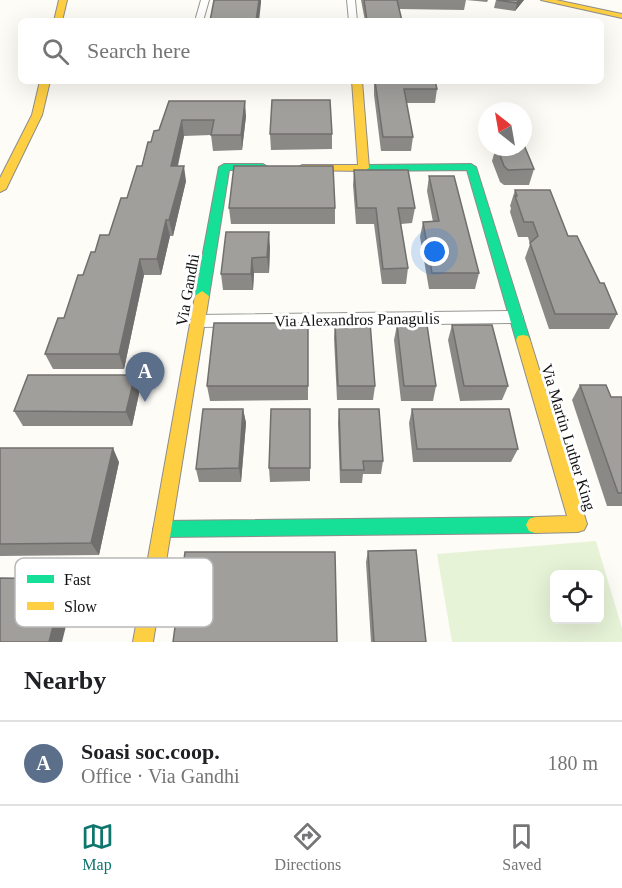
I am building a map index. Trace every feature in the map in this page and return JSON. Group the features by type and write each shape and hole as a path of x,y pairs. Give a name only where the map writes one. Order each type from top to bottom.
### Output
{"street":[{"path":"59,18 63,0"},
{"path":"200,18 205,0"},
{"path":"351,0 353,18"},
{"path":"545,0 622,16"},
{"path":"0,189 37,115 44,84"},
{"path":"357,84 364,168"},
{"name":"Via Gandhi","path":"157,558 224,167 364,168"},
{"name":"Via Martin Luther King","path":"162,529 578,524 471,167 364,168"},
{"name":"Via Alexandros Panagulis","path":"198,321 516,317"},
{"name":"Via Gandhi","path":"143,642 146,627"}],"green space":[{"path":"596,541 622,628 622,642 452,642 437,554"}],"building":[{"path":"214,0 259,0 256,18 211,18"},
{"path":"364,0 397,0 401,18 367,18"},
{"path":"497,0 519,0 517,3"},
{"path":"375,84 436,84 437,89 404,89 413,137 383,137"},
{"path":"272,100 330,100 332,134 270,134"},
{"path":"169,101 245,101 241,135 211,135 214,120 182,120 171,166 184,166 169,220 166,220 157,259 140,259 119,354 45,354 58,318 64,318 78,275 83,275 91,252 95,252 100,235 109,235 121,198 127,198 137,166 142,166 148,142 151,142 154,131 159,130"},
{"path":"500,156 529,156 534,169 508,170"},
{"path":"234,166 333,166 335,208 229,208"},
{"path":"354,170 408,170 415,208 398,208 408,268 383,269 376,208 357,208"},
{"path":"429,176 454,176 479,273 432,273 423,222 439,221"},
{"path":"515,190 550,190 568,236 577,236 600,283 604,283 617,314 555,314 530,243 538,236 533,222 524,222"},
{"path":"226,232 269,232 267,257 252,258 251,274 221,274"},
{"path":"370,322 375,386 338,386 335,323"},
{"path":"214,323 308,323 308,386 207,386"},
{"path":"397,325 427,325 436,386 404,386"},
{"path":"452,325 492,325 508,386 464,386"},
{"path":"28,375 135,375 126,412 14,411"},
{"path":"580,385 606,385 611,397 622,397 622,493 618,493"},
{"path":"203,409 243,409 239,468 196,469"},
{"path":"271,409 310,409 310,468 269,468"},
{"path":"339,409 379,409 383,461 363,461 364,470 341,470"},
{"path":"412,409 509,409 518,449 417,449"},
{"path":"0,448 113,448 91,543 0,544"},
{"path":"416,550 426,642 374,642 368,551"},
{"path":"185,552 335,552 337,642 173,642 175,627 213,627 213,558 184,558"},
{"path":"0,578 15,578 15,627 53,627 49,642 0,642"}],"traffic: fast":[{"path":"202,296 224,167 263,167"},
{"path":"364,168 471,167 523,340"},
{"path":"162,529 535,525"}],"traffic: slow":[{"path":"59,18 63,0"},
{"path":"545,0 622,16"},
{"path":"0,189 37,115 44,84"},
{"path":"302,168 364,168 357,84"},
{"path":"157,558 202,296"},
{"path":"523,340 578,524 535,525"},
{"path":"143,642 146,627"}],"place":[{"name":"Soasi soc.coop.","path":"145,402"}]}
